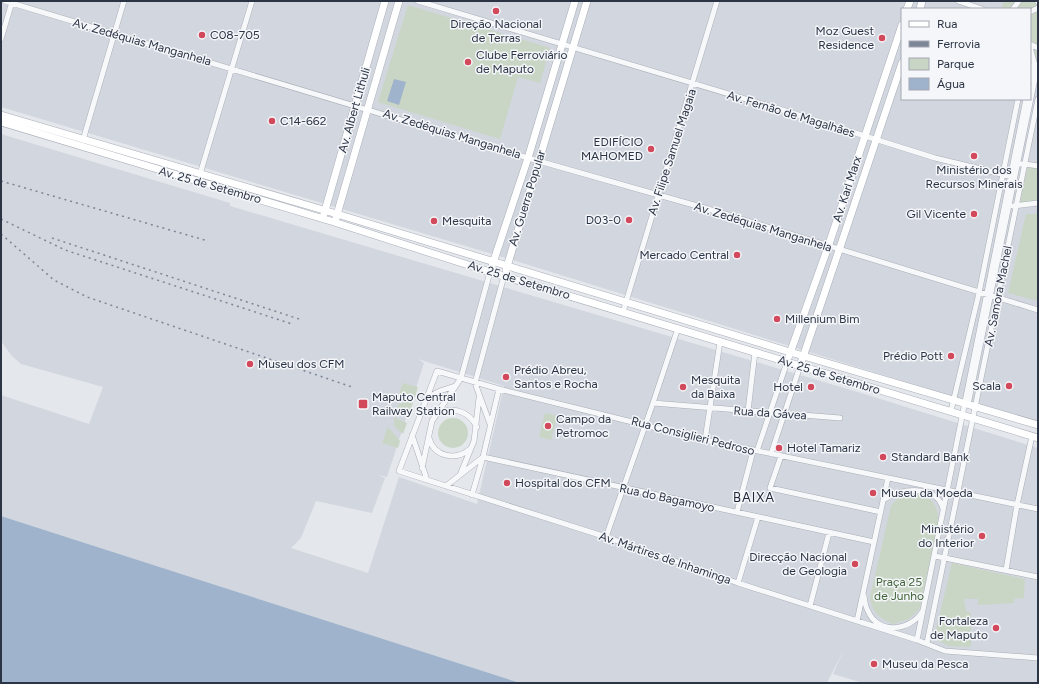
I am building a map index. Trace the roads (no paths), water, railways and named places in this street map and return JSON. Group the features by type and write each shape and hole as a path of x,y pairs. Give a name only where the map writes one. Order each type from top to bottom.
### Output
{"main road":[{"name":"Av. Albert Lithuli","path":"323,219 385,1"},
{"name":"Av. Albert Lithuli","path":"334,222 399,1"},
{"name":"Av. Guerra Popular","path":"490,272 528,158 576,1"},
{"name":"Av. Guerra Popular","path":"504,276 587,1"},
{"name":"Av. Karl Marx","path":"787,362 828,247 901,28"},
{"name":"Av. Karl Marx","path":"800,366 840,251 901,66"},
{"name":"Av. 25 de Setembro","path":"1,115 325,210 790,352 1038,425"},
{"name":"Av. 25 de Setembro","path":"1,122 334,222 490,272 1035,437"}],"street":[{"name":"Av. Zedéquias Manganhela","path":"5,1 355,104 528,158 658,195 1038,310"},
{"path":"83,140 124,1"},
{"path":"200,174 252,1"},
{"path":"418,1 562,45"},
{"name":"Av. Filipe Samuel Magaia","path":"623,312 717,1"},
{"path":"958,1 979,8"},
{"path":"1012,1 1014,8"},
{"path":"1014,8 1019,1"},
{"path":"1,39 12,2"},
{"name":"Av. Fernão de Magalhães","path":"562,45 935,158 1010,176"},
{"path":"1031,49 1035,62 1031,77"},
{"name":"Av. Samora Machel","path":"1031,81 1035,62"},
{"name":"Av. Samora Machel","path":"969,405 998,297 1015,206 1038,99"},
{"name":"Av. Samora Machel","path":"951,411 979,293 1018,100"},
{"path":"1026,100 1005,208 1038,203"},
{"name":"Av. Samora Machel","path":"927,643 958,493 967,416 988,295 1027,100"},
{"path":"1014,164 1038,166"},
{"name":"Av. Guerra Popular","path":"422,468 432,421 461,378 490,272"},
{"name":"Av. Guerra Popular","path":"475,383 504,276"},
{"path":"606,537 678,328"},
{"path":"705,440 720,342"},
{"path":"748,411 755,352"},
{"path":"736,512 755,451 770,413 787,362"},
{"path":"771,454 800,366"},
{"name":"Rua Consiglieri Pedroso","path":"425,399 437,371 475,383 705,440 888,478"},
{"path":"475,383 490,424"},
{"path":"427,480 412,434 425,399 440,391 455,386"},
{"path":"472,495 483,457 499,389"},
{"path":"460,476 472,447 477,426 479,395"},
{"name":"Rua da Gávea","path":"653,403 840,418"},
{"path":"967,416 969,405"},
{"path":"436,414 452,410 460,411 467,414 477,426"},
{"name":"Av. Samora Machel","path":"947,491 967,416"},
{"name":"Av. Mártires de Inhaminga","path":"412,434 399,471 606,537 738,583 857,621"},
{"path":"428,435 430,444 435,449 450,456 459,456 472,447"},
{"path":"1006,570 1017,505 1035,437"},
{"path":"781,456 770,488 881,512"},
{"path":"446,486 483,457"},
{"name":"Rua do Bagamoyo","path":"483,457 623,489 874,542"},
{"path":"1038,510 888,478 857,621 927,643 945,651 1038,658"},
{"path":"883,500 899,491 921,491 937,496 942,503 944,510"},
{"path":"917,640 947,491"},
{"path":"738,583 758,517"},
{"path":"810,606 829,532"},
{"path":"935,556 1038,577"},
{"path":"863,593 868,612 879,624 887,628 909,625 922,613 924,606"}],"water":[{"path":"394,79 406,82 399,105 387,101"},
{"path":"1,516 520,683 1,683"}],"railway":[{"path":"1,181 208,241"},
{"path":"1,219 65,250 292,324"},
{"path":"1,234 54,280 87,297 352,387"},
{"path":"52,238 299,319"}],"place":[{"name":"Direção Nacional de Terras","path":"496,11"},
{"name":"C08-705","path":"202,35"},
{"name":"Moz Guest Residence","path":"882,38"},
{"name":"Clube Ferroviário de Maputo","path":"468,62"},
{"name":"C14-662","path":"272,121"},
{"name":"EDIFÍCIO MAHOMED","path":"651,149"},
{"name":"Ministério dos Recursos Minerais","path":"974,156"},
{"name":"Gil Vicente","path":"974,214"},
{"name":"D03-0","path":"629,220"},
{"name":"Mesquita","path":"434,221"},
{"name":"Mercado Central","path":"737,255"},
{"name":"Millenium Bim","path":"777,319"},
{"name":"Prédio Pott","path":"951,356"},
{"name":"Museu dos CFM","path":"250,364"},
{"name":"Prédio Abreu, Santos e Rocha","path":"506,377"},
{"name":"Scala","path":"1009,386"},
{"name":"Mesquita da Baixa","path":"683,387"},
{"name":"Hotel","path":"811,387"},
{"name":"Maputo Central Railway Station","path":"363,404"},
{"name":"Campo da Petromoc","path":"548,426"},
{"name":"Hotel Tamariz","path":"779,448"},
{"name":"Standard Bank","path":"883,457"},
{"name":"Hospital dos CFM","path":"507,483"},
{"name":"Museu da Moeda","path":"873,493"},
{"name":"Ministério do Interior","path":"982,536"},
{"name":"Direcção Nacional de Geologia","path":"855,564"},
{"name":"Fortaleza de Maputo","path":"996,628"},
{"name":"Museu da Pesca","path":"874,664"}],"district":[{"name":"BAIXA","path":"754,497"}],"park label":[{"name":"Praça 25 de Junho","path":"899,589"}]}
